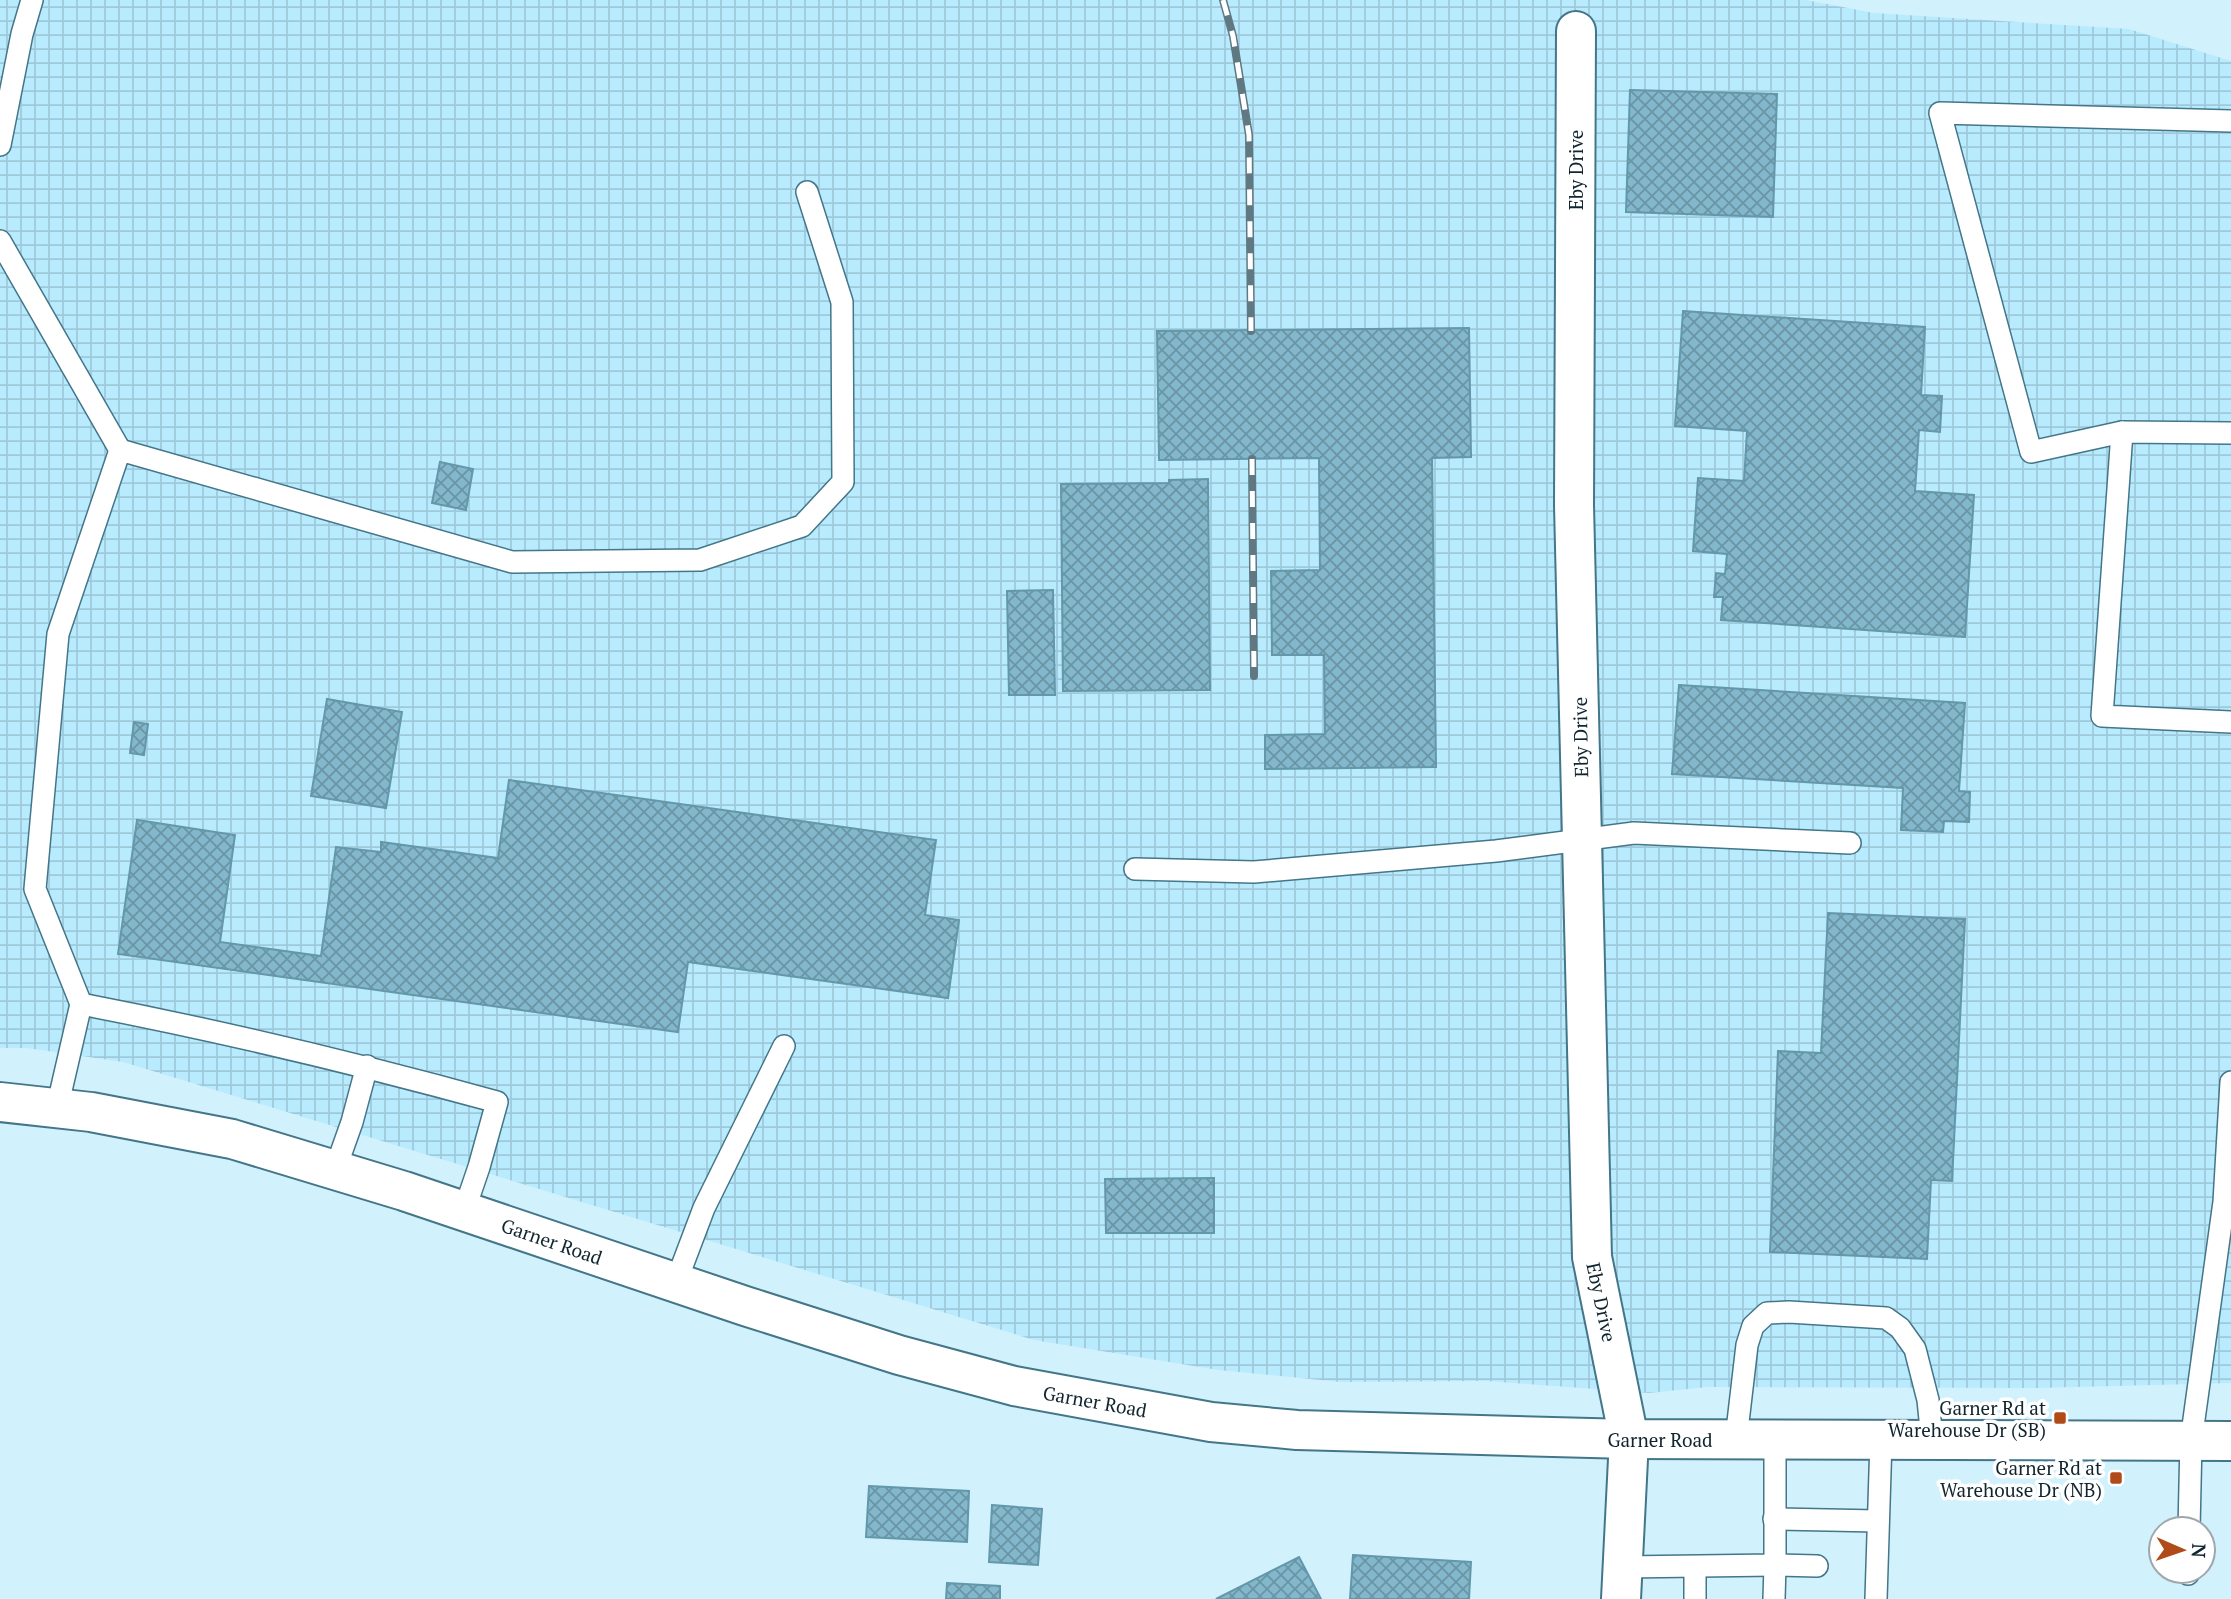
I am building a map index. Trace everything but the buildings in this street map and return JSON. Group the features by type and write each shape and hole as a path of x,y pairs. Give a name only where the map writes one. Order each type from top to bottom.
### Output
{"main road":[{"name":"Eby Drive","path":"1576,31 1574,505 1592,1257 1629,1439 1622,1583"},
{"name":"Garner Road","path":"0,1102 91,1112 232,1139 464,1211 899,1354 1014,1387 1211,1422 1297,1430 1629,1439 2231,1441"}],"lane":[{"path":"0,145 22,34 32,0"},
{"path":"2231,121 1940,113 2031,452 2122,432 2231,433"},
{"path":"0,242 120,450 512,562 700,560 802,526 843,482 842,302 807,192"},
{"path":"2122,432 2102,716 2231,722"},
{"path":"57,1108 81,1004 35,889 58,634 120,450"},
{"path":"1135,869 1254,872 1496,851 1634,833 1850,843"},
{"path":"81,1004 206,1028 367,1066 497,1102 464,1211"},
{"path":"676,1282 704,1208 783,1046"},
{"path":"335,1170 352,1122 367,1066"},
{"path":"2189,1515 2191,1441 2224,1202 2231,1082"},
{"path":"1736,1439 1747,1345 1753,1326 1767,1313 1788,1312 1886,1318 1900,1328 1915,1349 1928,1400 1932,1439"},
{"path":"1774,1599 1775,1439"},
{"path":"1877,1599 1871,1567 1878,1521 1881,1440"},
{"path":"1774,1519 1878,1521"},
{"path":"1622,1583 1695,1567 1817,1566"},
{"path":"1695,1567 1695,1599"}],"shaded area":[{"path":"0,0 1806,0 1874,13 2129,29 2231,61 2231,1383 2037,1388 1708,1387 1649,1393 1487,1381 1341,1382 1218,1370 1034,1340 123,1062 27,1048 0,1048"}],"railway":[{"path":"1223,0 1233,36 1249,135 1251,331"},
{"path":"1252,459 1254,676"}],"place":[{"name":"Garner Rd at Warehouse Dr (SB)","path":"2060,1418"},
{"name":"Garner Rd at Warehouse Dr (NB)","path":"2116,1478"}]}
